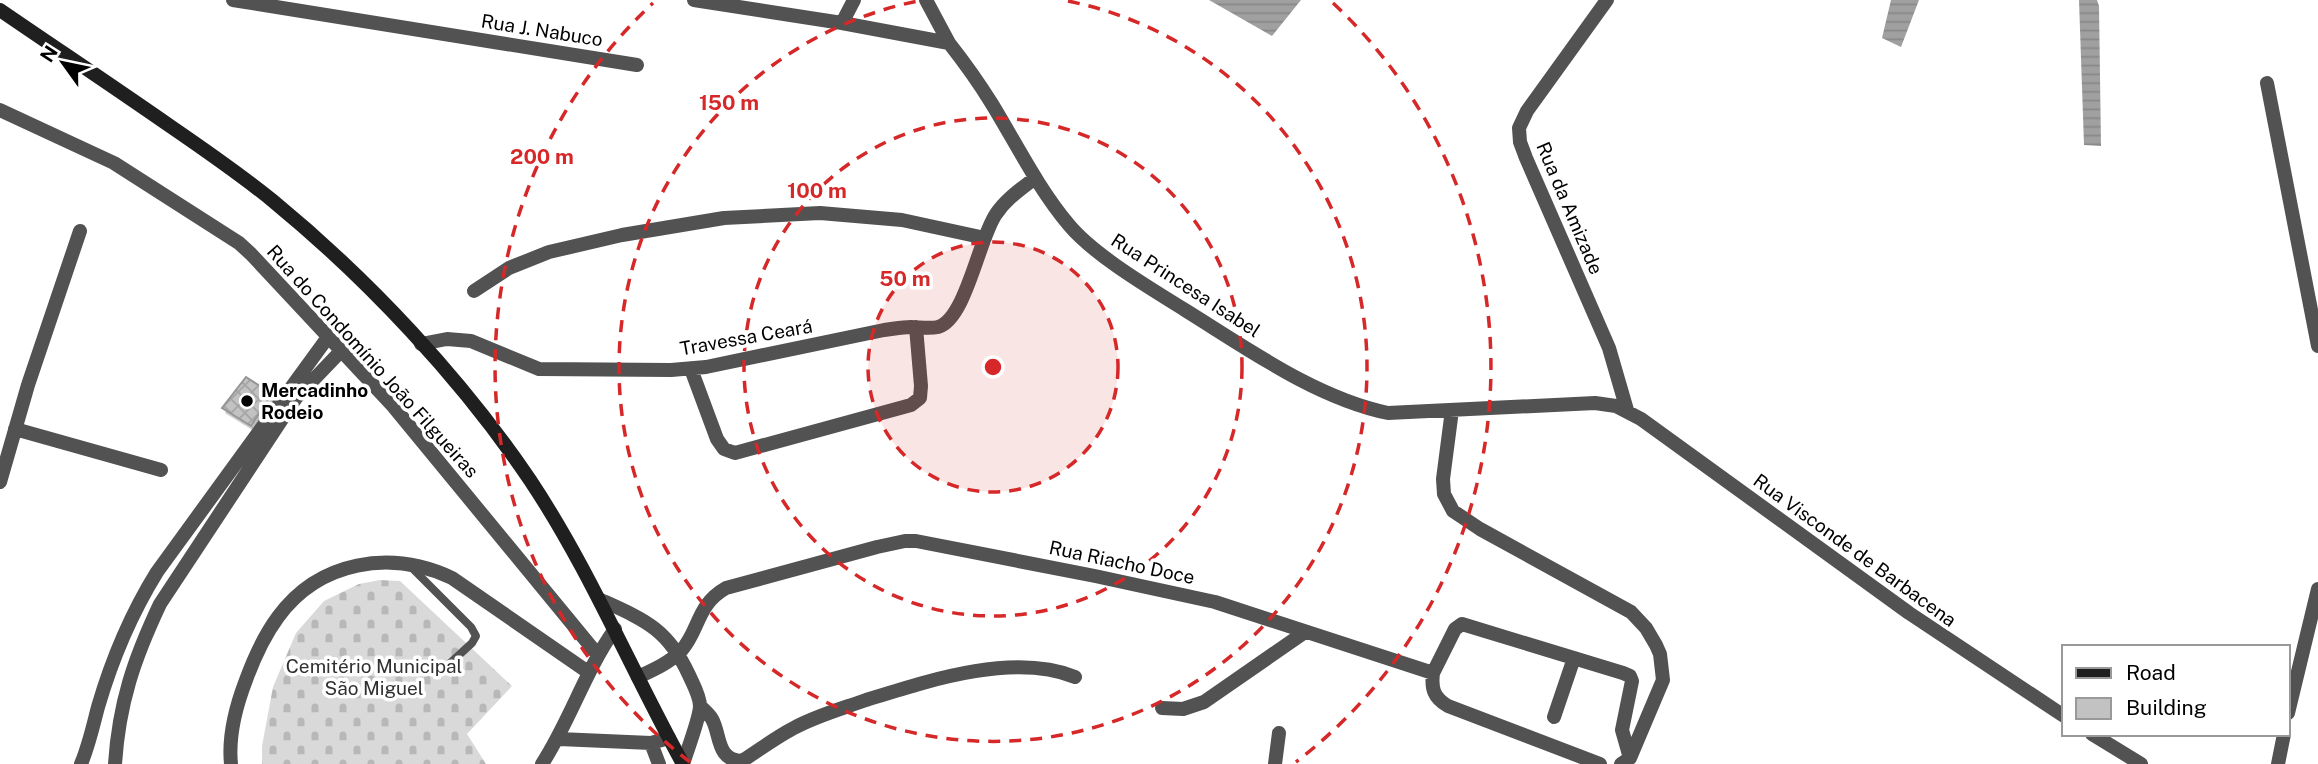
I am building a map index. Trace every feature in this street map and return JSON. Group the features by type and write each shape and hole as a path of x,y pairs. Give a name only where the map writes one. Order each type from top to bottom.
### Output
{"main road":[{"path":"0,10 185,137 271,200 357,277 421,344 483,417 531,482 601,600 683,764"}],"street":[{"name":"Rua J. Nabuco","path":"234,0 637,65"},
{"path":"694,0 949,43"},
{"path":"842,23 854,0"},
{"name":"Rua Princesa Isabel","path":"926,0 949,43 991,102 1035,178 1058,211 1087,243 1143,284 1261,357 1338,398 1388,413 1595,403 1627,410"},
{"name":"Rua da Amizade","path":"1607,0 1546,83 1519,128 1520,142 1609,348 1627,410"},
{"path":"2267,83 2318,346"},
{"name":"Rua do Condomínio João Filgueiras","path":"0,110 114,163 239,243 410,428 597,654"},
{"name":"Travessa Ceará","path":"421,344 447,339 471,341 539,369 691,369 884,330 939,327 947,321 968,286 989,226 1002,206 1035,178"},
{"path":"474,291 509,268 549,253 622,235 724,218 820,213 902,220 985,238"},
{"path":"0,482 32,372 80,231"},
{"path":"691,369 718,439 724,449 735,453 911,405 920,398 921,386 916,327"},
{"path":"81,764 120,644 144,593 328,337"},
{"path":"115,764 117,731 127,685 160,604 296,398 341,351"},
{"path":"1452,410 1443,479 1444,494 1453,511 1480,529 1632,612 1656,645 1660,654 1663,680 1625,761"},
{"name":"Rua Visconde de Barbacena","path":"1627,410 1909,613 2062,715"},
{"path":"15,429 161,470"},
{"name":"Rua Riacho Doce","path":"638,677 679,653 707,603 726,588 905,541 968,550 1215,602 1433,673"},
{"path":"231,764 232,730 241,693 254,659 278,617 313,584 338,571 362,563 408,565 452,578 589,672"},
{"path":"2290,705 2318,589"},
{"path":"601,600 651,625 667,638 679,653 696,690 700,706 713,720 721,748 736,761 742,761 792,729 823,714 930,680 1016,668 1053,670 1075,677"},
{"path":"1600,764 1439,701 1433,692 1433,673 1455,629 1462,624 1630,676 1632,681 1622,730 1625,761"},
{"path":"542,764 559,739 597,654 615,629"},
{"path":"1161,708 1183,709 1204,702 1305,632"},
{"path":"1554,716 1574,658"},
{"path":"683,764 700,706"},
{"path":"1275,764 1279,733"},
{"path":"2095,736 2141,764"},
{"path":"2275,762 2283,736"},
{"path":"559,739 651,743 669,738"},
{"path":"91,740 94,764"},
{"path":"651,743 659,764"},
{"path":"2110,746 2116,764"}],"lane":[{"path":"408,565 471,627 476,636 447,666"}],"green space":[{"name":"Cemitério Municipal São Miguel","path":"380,580 400,581 512,686 467,734 486,764 262,764 262,746 273,687 296,633 324,601 359,584"}],"shaded area":[{"path":"1209,0 1301,0 1272,36"},
{"path":"1891,0 1919,0 1901,47 1882,38"},
{"path":"2079,0 2097,0 2099,6 2101,146 2084,145"}],"building":[{"name":"Mercadinho Rodeio","path":"246,377 272,394 251,426 222,408"}],"place":[{"name":"Mercadinho Rodeio","path":"247,401"}]}
